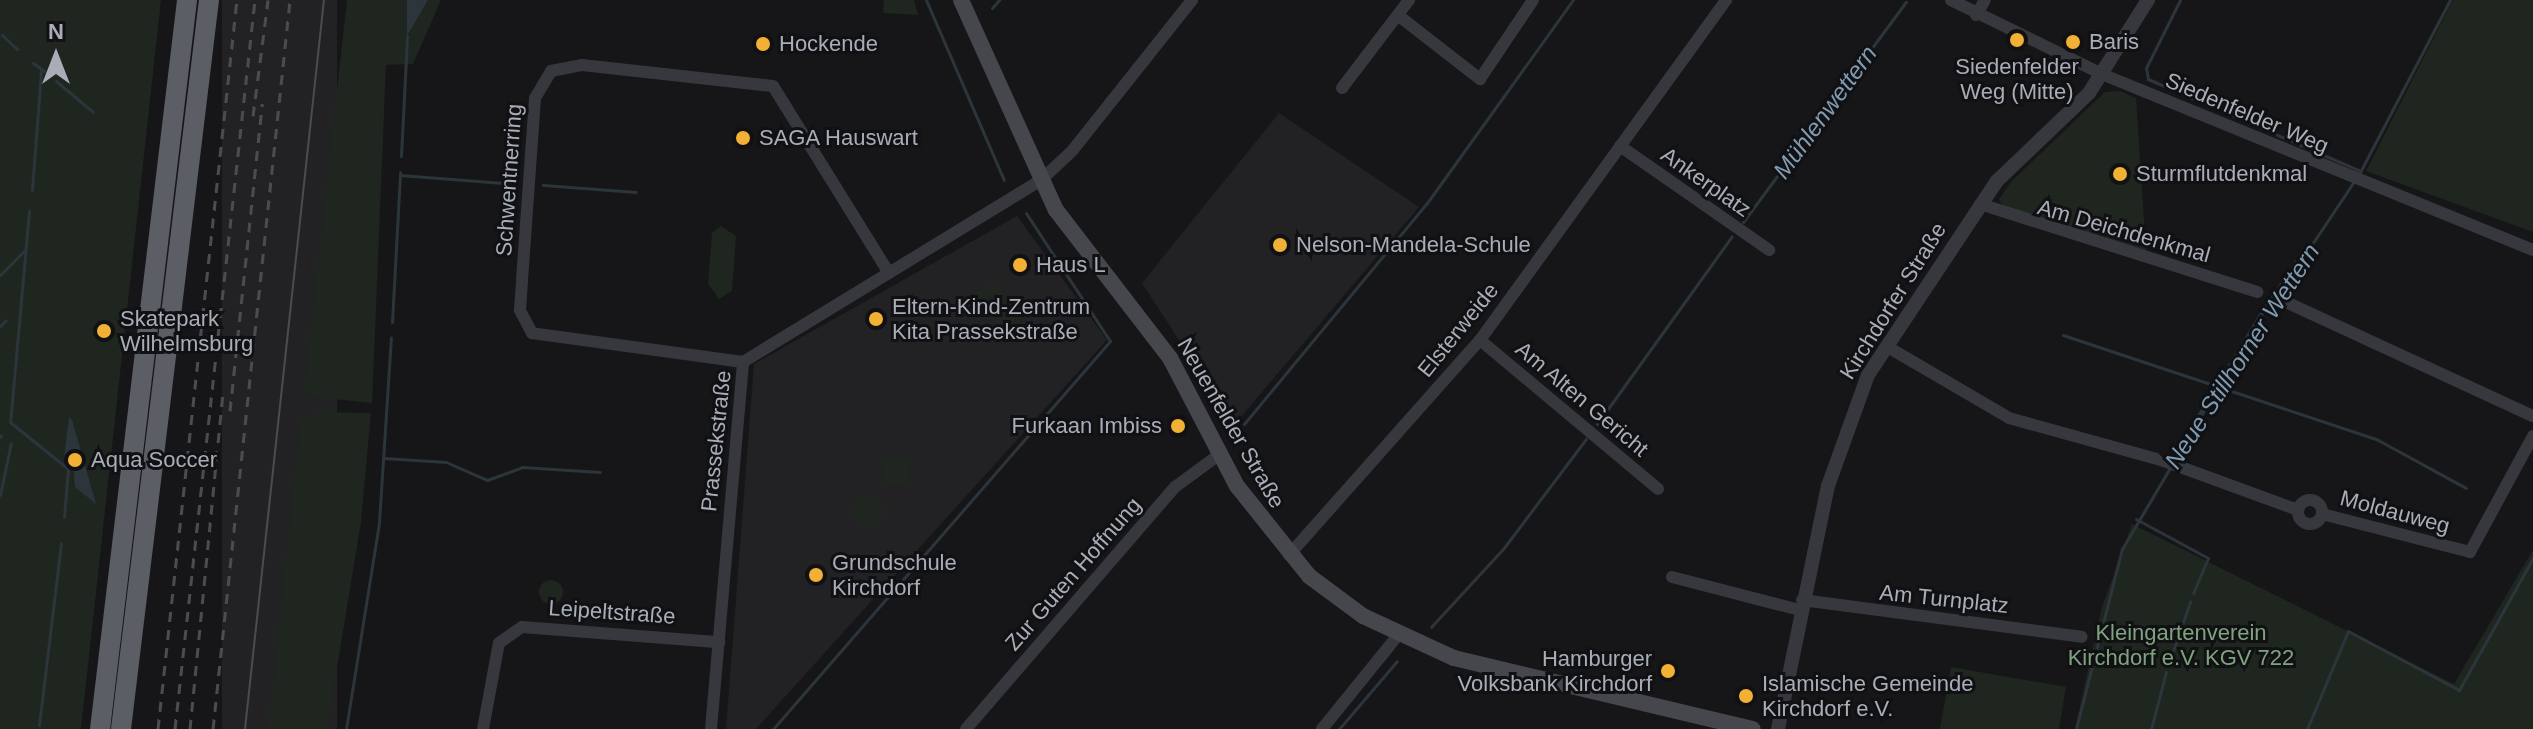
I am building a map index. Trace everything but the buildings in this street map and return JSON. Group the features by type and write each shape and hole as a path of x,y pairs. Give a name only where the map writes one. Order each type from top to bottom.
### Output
{"highway":[{"path":"100,729 187,0"},
{"path":"121,729 209,0"}],"main road":[{"name":"Neuenfelder Straße","path":"961,0 1041,180 1073,238 1170,358 1220,454 1289,555 1336,597 1398,635 1472,664 1753,729"}],"street":[{"name":"Prassekstraße","path":"711,729 743,362 1041,180 1192,0"},
{"path":"1342,88 1409,0"},
{"path":"1399,16 1480,79 1533,0"},
{"name":"Elsterweide","path":"1289,555 1480,340 1726,0"},
{"name":"Siedenfelder Weg","path":"1951,0 1976,15 2104,75 2366,186 2533,250"},
{"path":"1976,15 1985,0"},
{"name":"Kirchdorfer Straße","path":"1778,729 1801,605 1839,449 1886,346 1980,204 2104,75 2148,0"},
{"name":"Schwentnerring","path":"743,362 532,333 520,310 535,94 543,77 568,64 762,80 788,101 889,273"},
{"name":"Ankerplatz","path":"1620,146 1769,250"},
{"name":"Am Deichdenkmal","path":"1980,204 2257,292"},
{"path":"2288,303 2533,416"},
{"name":"Am Alten Gericht","path":"1480,340 1658,489"},
{"name":"Moldauweg","path":"1886,346 2009,418 2169,463 2298,510 2311,500 2322,514 2470,552 2533,436"},
{"name":"Zur Guten Hoffnung","path":"966,729 1175,487 1220,454"},
{"name":"Am Turnplatz","path":"1672,577 1801,605 2082,637"},
{"name":"Leipeltstraße","path":"483,729 499,643 522,627 719,642"},
{"path":"1322,729 1398,635"}],"shaded area":[{"path":"222,0 337,0 337,729 222,729"},
{"path":"407,0 428,0 407,36"},
{"name":"Nelson-Mandela-Schule","path":"1279,113 1419,207 1234,425 1142,283"},
{"name":"Grundschule Kirchdorf","path":"1017,216 1107,340 756,729 726,729 754,364"},
{"path":"2303,249 2177,460 2171,458 2258,316"},
{"name":"Aqua Soccer","path":"69,417 96,504 75,487 73,465 64,459"}],"green space":[{"path":"0,0 161,0 81,729 0,729"},
{"path":"347,0 407,0 407,34 428,0 441,0 413,64 386,65 372,403 314,397 304,388"},
{"path":"884,0 914,0 918,15 883,13"},
{"path":"2453,0 2533,0 2533,232 2366,171"},
{"path":"2120,91 2136,98 2146,251 2004,209 1999,199 2012,181 2105,92"},
{"path":"721,226 736,236 732,291 719,299 708,284 712,233"},
{"path":"994,280 1021,319 1001,332 974,294"},
{"path":"315,412 371,413 361,522 327,729 268,729 300,422"},
{"path":"896,456 907,460 911,471 907,482 896,486 885,482 881,471 885,460"},
{"path":"868,495 879,500 884,511 879,522 868,527 857,522 852,511 857,500"},
{"name":"Kleingartenverein Kirchdorf e.V. KGV 722","path":"2132,524 2454,684 2533,550 2533,729 2075,729 2102,607"},
{"path":"551,580 559,584 563,592 559,600 551,604 543,600 539,592 543,584"},
{"path":"1951,667 2066,687 2059,729 1940,729"}],"waterway":[{"path":"926,0 1004,180"},
{"path":"992,8 999,0"},
{"path":"1244,424 1427,203 1573,0"},
{"path":"2180,0 2146,68 2148,79 2361,171"},
{"name":"Neue Stillhorner Wettern","path":"2359,174 2450,0"},
{"name":"Mühlenwettern","path":"1743,222 1906,2"},
{"path":"2,35 17,49"},
{"path":"401,156 407,36"},
{"path":"33,63 44,71"},
{"path":"32,190 41,69"},
{"path":"56,81 93,112"},
{"path":"392,322 400,172"},
{"path":"400,175 516,184"},
{"name":"Neue Stillhorner Wettern","path":"2290,277 2355,180"},
{"path":"543,185 636,192"},
{"path":"29,211 10,422 68,469 64,517"},
{"path":"773,729 1110,341 1026,213"},
{"name":"Mühlenwettern","path":"1597,424 1732,236"},
{"path":"0,275 25,250"},
{"path":"0,326 6,320"},
{"path":"2063,335 2378,440 2466,488"},
{"path":"346,729 379,522 391,337"},
{"name":"Mühlenwettern","path":"1431,627 1503,549 1586,439"},
{"path":"0,495 11,443"},
{"path":"384,458 446,462 487,480 522,467 600,472"},
{"name":"Neue Stillhorner Wettern","path":"2076,729 2122,549 2171,466"},
{"path":"2136,519 2208,558 2193,593"},
{"path":"39,725 61,543"},
{"path":"2307,729 2348,631 2459,690 2533,558"},
{"path":"2169,663 2190,602"},
{"name":"Mühlenwettern","path":"1339,729 1397,661"},
{"path":"2151,729 2166,672"}],"tram line":[{"path":"245,729 324,0"}],"railway":[{"path":"158,729 237,0"},
{"path":"175,729 255,0"},
{"path":"253,116 268,0"},
{"path":"213,729 290,0"},
{"path":"230,411 262,104"},
{"path":"190,729 223,395"}],"place":[{"name":"Siedenfelder Weg (Mitte)","path":"2017,40"},
{"name":"Baris","path":"2073,42"},
{"name":"Hockende","path":"763,44"},
{"name":"SAGA Hauswart","path":"743,138"},
{"name":"Sturmflutdenkmal","path":"2120,174"},
{"name":"Nelson-Mandela-Schule","path":"1280,245"},
{"name":"Haus L","path":"1020,265"},
{"name":"Eltern-Kind-Zentrum Kita Prassekstraße","path":"876,319"},
{"name":"Skatepark Wilhelmsburg","path":"104,331"},
{"name":"Furkaan Imbiss","path":"1178,426"},
{"name":"Aqua Soccer","path":"75,460"},
{"name":"Grundschule Kirchdorf","path":"816,575"},
{"name":"Hamburger Volksbank Kirchdorf","path":"1668,671"},
{"name":"Islamische Gemeinde Kirchdorf e.V.","path":"1746,696"}]}
